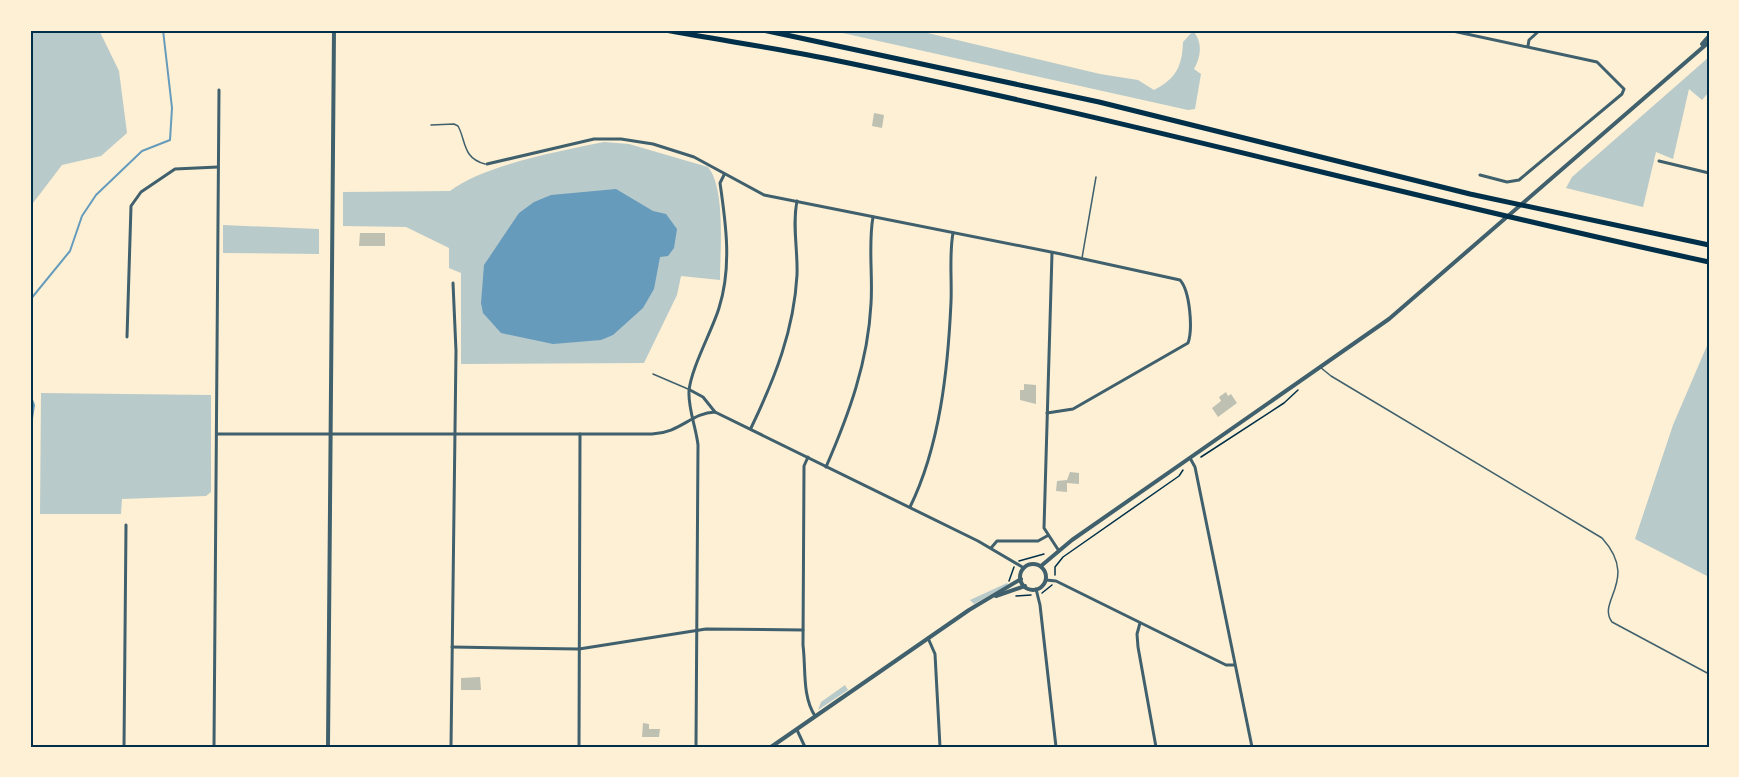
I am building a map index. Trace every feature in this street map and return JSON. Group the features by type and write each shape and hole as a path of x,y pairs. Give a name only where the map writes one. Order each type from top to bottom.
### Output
{"highway":[{"path":"665,30 828,58 1031,103 1454,205 1709,262"},
{"path":"763,30 1099,102 1470,194 1709,245"}],"street":[{"path":"328,747 334,30"},
{"path":"1448,30 1597,62 1624,89 1622,94 1519,180 1507,182 1480,175"},
{"path":"1528,46 1529,40 1540,30"},
{"path":"1700,48 1709,36"},
{"path":"1041,566 1059,551 1389,319 1709,42"},
{"path":"214,747 219,90"},
{"path":"487,164 514,159 575,141 621,139 673,149 757,192 1180,280 1186,289 1190,336 1188,342 1087,402 1062,412 1047,412"},
{"path":"1659,161 1709,173"},
{"path":"127,337 131,206 141,192 175,169 218,167"},
{"path":"696,747 698,445 689,390 719,308 723,290 727,239 720,183 724,175"},
{"path":"751,429 775,374 791,325 797,273 797,201"},
{"path":"826,467 853,402 867,346 872,288 870,242 873,217"},
{"path":"910,507 931,447 944,378 950,322 953,233"},
{"path":"1052,253 1044,528 1047,536 1059,551"},
{"path":"451,747 456,351 453,283"},
{"path":"689,390 703,397 715,412"},
{"path":"217,434 666,434 706,412 715,412 910,507 991,548 1024,568"},
{"path":"579,747 580,434"},
{"path":"808,457 804,466 803,630 806,700 816,716"},
{"path":"1191,460 1252,747"},
{"path":"124,747 126,525"},
{"path":"991,548 997,541 1038,542 1047,536"},
{"path":"771,747 928,638 1021,579 1024,568 1034,563 1046,572 1046,580 1036,592 1056,747"},
{"path":"1021,579 1025,586 1036,592"},
{"path":"1046,580 1054,581 1226,665 1234,665"},
{"path":"992,597 1025,586"},
{"path":"1140,623 1137,634 1138,647 1156,747"},
{"path":"451,647 579,649 696,630 803,630"},
{"path":"928,638 936,654 940,747"},
{"path":"796,730 805,747"}],"lane":[{"path":"431,125 454,124 458,126 465,149 479,162 487,164"},
{"path":"1082,258 1096,177"},
{"path":"1320,367 1331,376 1602,538 1614,554 1620,573 1607,616 1612,622 1709,674"},
{"path":"653,374 689,390"}],"path":[{"path":"1016,596 1052,586 1058,561 1179,476 1191,460 1284,403 1299,389"},
{"path":"1022,558 1044,554"},
{"path":"1009,579 1013,574 1013,568"}],"shaded area":[{"path":"30,30 99,30 119,71 127,133 101,156 62,165 30,207"},
{"path":"829,30 915,30 1100,74 1138,80 1154,90 1168,81 1177,70 1183,42 1193,31 1200,50 1194,69 1201,74 1195,109 1188,110"},
{"path":"1709,57 1709,92 1702,100 1689,89 1673,159 1656,152 1643,207 1566,188 1572,177"},
{"path":"604,142 629,144 708,167 714,177 720,205 720,280 681,276 677,295 644,363 461,364 461,273 449,268 449,248 406,227 343,226 343,192 450,191 502,166"},
{"path":"223,225 319,229 319,254 223,253"},
{"path":"1709,341 1709,577 1635,539 1673,425"},
{"path":"41,393 211,395 211,492 206,496 122,499 121,514 40,514"},
{"path":"1007,583 1008,585 974,604 970,600"},
{"path":"845,685 848,690 818,710 821,702"}],"water":[{"path":"616,189 653,211 666,214 677,229 674,248 668,256 660,257 654,289 643,308 613,335 601,340 553,344 501,333 483,313 481,303 484,265 519,213 534,202 551,195"}],"building":[{"path":"874,113 884,115 882,128 872,126"},
{"path":"360,233 385,233 385,246 359,246"},
{"path":"1024,384 1036,385 1036,404 1020,400 1020,390 1024,390"},
{"path":"1226,392 1228,396 1231,394 1237,403 1218,417 1212,408 1221,401 1219,397"},
{"path":"1070,472 1079,473 1079,484 1067,483 1067,492 1056,491 1057,481 1067,480"},
{"path":"480,677 481,690 461,690 461,678"},
{"path":"643,723 649,724 649,729 660,729 659,737 642,737"}],"waterway":[{"path":"30,300 70,251 82,216 96,195 142,151 170,140 172,108 163,30"},
{"path":"30,394 34,405 30,432"},
{"path":"30,537 30,551"}]}
